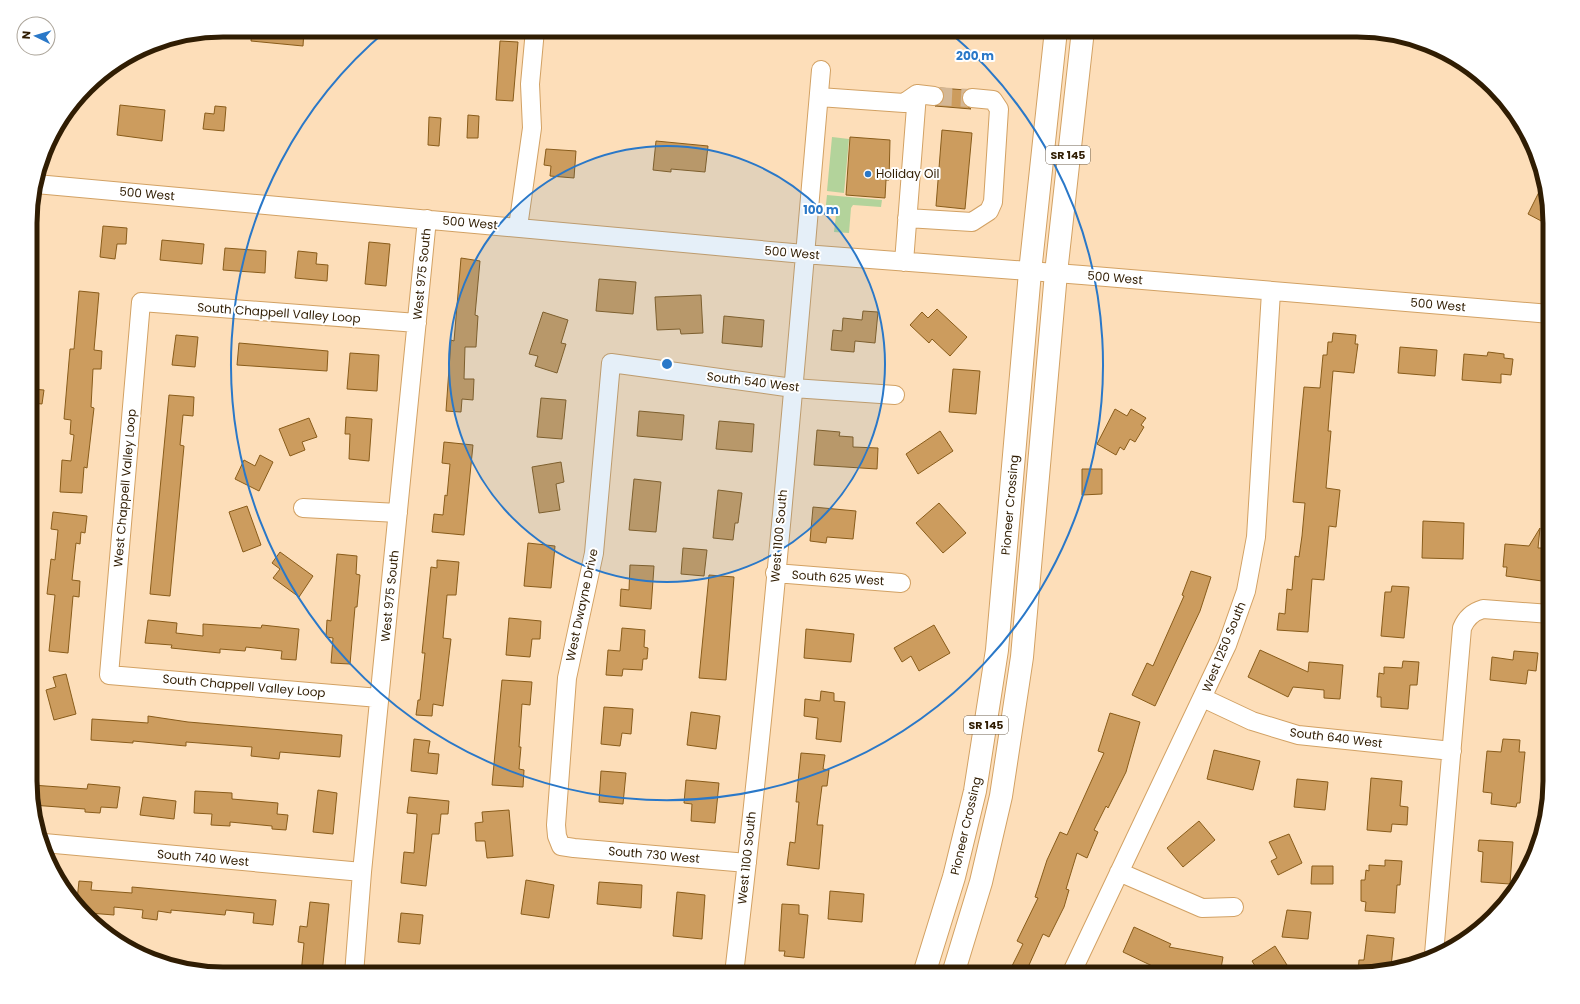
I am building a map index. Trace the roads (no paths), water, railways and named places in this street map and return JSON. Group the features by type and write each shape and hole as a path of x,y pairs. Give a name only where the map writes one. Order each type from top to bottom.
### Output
{"highway":[{"name":"Pioneer Crossing","path":"926,967 954,877 975,791 997,650 1030,272 1055,37"},
{"name":"SR 145","path":"955,967 981,882 1001,796 1022,657 1056,273 1082,37"}],"street":[{"path":"518,227 532,128 530,84 534,37"},
{"name":"West 1100 South","path":"735,967 747,863 793,388 821,70"},
{"path":"818,97 904,103 925,95 907,218 904,262"},
{"path":"907,218 972,222 989,211 992,202 999,109 993,100 972,98"},
{"name":"500 West","path":"41,184 804,254 1056,273 1543,313"},
{"name":"West 975 South","path":"355,967 362,872 427,219"},
{"name":"West 1250 South","path":"1074,967 1203,698 1227,644 1246,591 1256,537 1271,292"},
{"name":"South Chappell Valley Loop","path":"141,302 417,323"},
{"name":"West Chappell Valley Loop","path":"109,675 141,302"},
{"name":"South 540 West","path":"611,363 793,388 895,395"},
{"name":"West Dwayne Drive","path":"561,846 557,836 556,825 566,678 594,553 611,363"},
{"path":"303,508 398,513"},
{"name":"South 625 West","path":"775,573 901,583"},
{"path":"1434,950 1462,628 1468,618 1478,611 1483,610 1543,614"},
{"name":"South Chappell Valley Loop","path":"109,675 379,698"},
{"name":"South 640 West","path":"1203,698 1252,721 1298,735 1452,751"},
{"name":"South 740 West","path":"48,843 362,872"},
{"name":"South 730 West","path":"561,846 747,863"},
{"path":"1119,872 1202,908 1234,907"}],"tunnel":[{"path":"934,96 972,98"}],"place":[{"name":"Holiday Oil","path":"868,174"}]}
